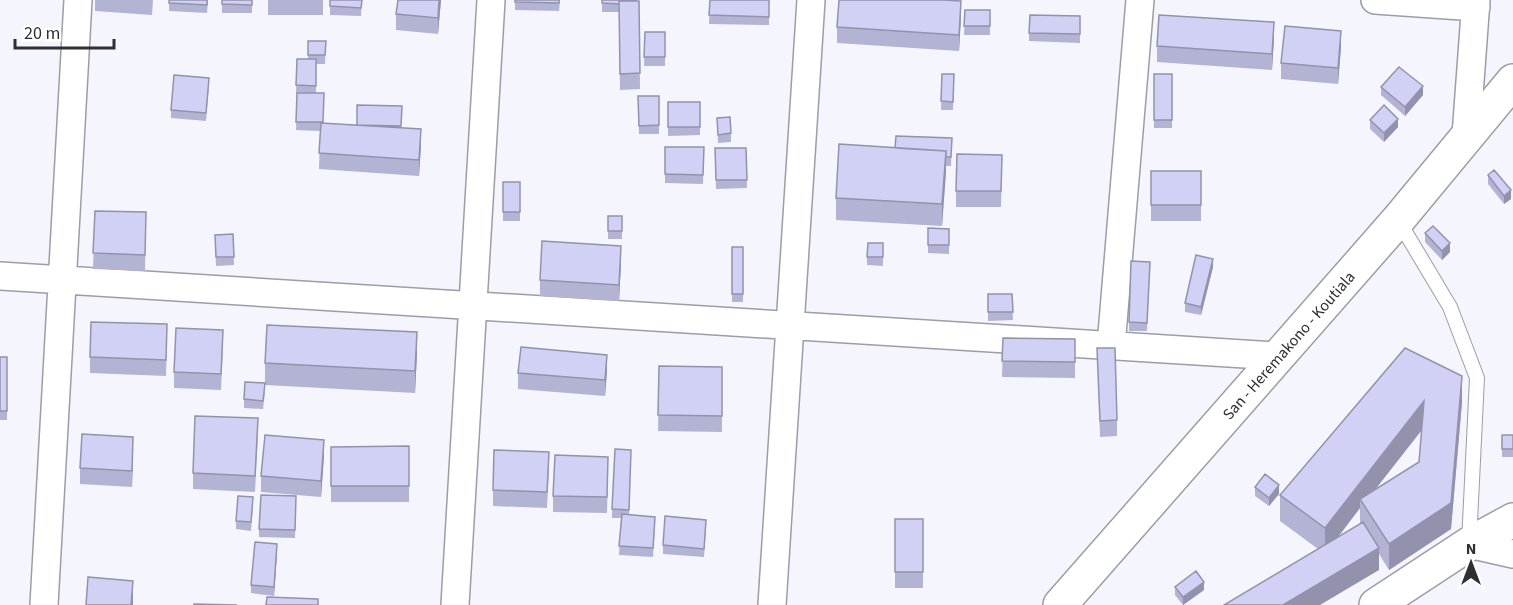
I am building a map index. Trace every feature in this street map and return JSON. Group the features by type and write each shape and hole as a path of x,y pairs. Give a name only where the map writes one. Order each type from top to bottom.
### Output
{"main road":[{"name":"San - Heremakono - Koutiala","path":"1060,605 1276,356 1398,220 1513,81"},
{"path":"1376,605 1469,544 1513,520"}],"street":[{"path":"44,605 78,0"},
{"path":"455,605 491,0"},
{"path":"772,605 812,0"},
{"path":"1111,346 1140,0"},
{"path":"1375,0 1476,3 1466,136"},
{"path":"0,276 1276,356"},
{"path":"1469,544 1513,554"}],"lane":[{"path":"1398,220 1450,307 1477,378 1469,544"}],"building":[{"path":"169,0 207,0 207,5 169,3"},
{"path":"222,0 252,0 252,5 222,4"},
{"path":"330,0 362,0 361,8 330,6"},
{"path":"398,0 439,0 438,18 396,14"},
{"path":"515,0 559,0 559,3 515,2"},
{"path":"602,0 636,1 619,1 619,4 602,3"},
{"path":"710,0 769,0 769,17 709,15"},
{"path":"839,0 961,1 959,35 837,27"},
{"path":"619,1 639,1 640,73 620,74"},
{"path":"965,10 990,10 990,26 964,26"},
{"path":"1030,15 1080,16 1080,34 1029,33"},
{"path":"1159,15 1274,22 1272,54 1157,46"},
{"path":"1285,26 1341,31 1338,68 1281,63"},
{"path":"645,32 665,32 665,57 644,57"},
{"path":"308,41 326,41 325,55 308,55"},
{"path":"297,59 316,59 316,86 296,85"},
{"path":"1399,67 1423,86 1405,107 1381,87"},
{"path":"942,74 954,74 953,102 941,101"},
{"path":"1154,74 1172,74 1172,120 1154,120"},
{"path":"174,75 209,78 206,113 171,110"},
{"path":"297,93 324,93 323,122 296,122"},
{"path":"638,96 659,96 659,125 639,126"},
{"path":"668,102 700,102 700,127 668,127"},
{"path":"357,105 402,106 401,126 357,125"},
{"path":"1384,105 1398,119 1384,133 1370,120"},
{"path":"730,117 731,133 718,135 717,118"},
{"path":"321,123 421,129 419,160 319,153"},
{"path":"896,136 952,138 951,157 946,157 946,151 895,148"},
{"path":"839,144 946,151 942,204 836,198"},
{"path":"665,147 704,147 703,175 665,174"},
{"path":"715,148 746,148 747,180 716,180"},
{"path":"957,154 1002,155 1001,191 956,191"},
{"path":"1494,170 1511,190 1504,196 1488,175"},
{"path":"1151,171 1201,171 1201,205 1151,205"},
{"path":"503,182 520,182 520,212 503,212"},
{"path":"95,211 146,212 145,255 93,253"},
{"path":"608,216 622,216 622,231 608,231"},
{"path":"1433,226 1450,243 1442,251 1425,233"},
{"path":"928,228 949,229 949,245 928,245"},
{"path":"233,234 234,257 216,257 215,235"},
{"path":"542,241 621,246 619,285 540,280"},
{"path":"868,243 883,243 883,257 867,257"},
{"path":"732,247 743,247 743,294 732,294"},
{"path":"1196,255 1213,259 1201,307 1185,303"},
{"path":"1131,261 1150,262 1147,323 1129,322"},
{"path":"988,294 1012,294 1013,312 988,312"},
{"path":"91,322 167,324 166,360 90,357"},
{"path":"267,325 417,332 415,371 265,363"},
{"path":"176,328 223,330 221,374 174,372"},
{"path":"1003,338 1075,339 1075,362 1002,361"},
{"path":"521,347 607,355 605,380 518,373"},
{"path":"1097,348 1115,348 1117,420 1100,421"},
{"path":"1405,348 1462,376 1451,503 1389,544 1360,499 1419,462 1424,401 1325,528 1280,495"},
{"path":"0,357 7,357 7,411 0,411"},
{"path":"659,366 722,367 722,416 658,415"},
{"path":"245,382 265,383 263,401 244,399"},
{"path":"195,416 258,418 255,476 193,473"},
{"path":"82,434 133,437 132,471 80,468"},
{"path":"265,435 324,440 321,481 261,476"},
{"path":"1502,435 1513,435 1513,449 1502,449"},
{"path":"409,446 409,486 331,486 331,447"},
{"path":"615,449 631,450 629,510 612,509"},
{"path":"494,450 549,452 547,492 493,490"},
{"path":"555,455 608,457 607,497 553,496"},
{"path":"1265,474 1279,485 1269,498 1255,487"},
{"path":"261,495 296,496 295,530 259,529"},
{"path":"238,496 253,497 251,522 236,521"},
{"path":"622,514 655,517 653,548 619,546"},
{"path":"665,516 706,520 704,549 663,545"},
{"path":"895,519 923,519 923,572 895,572"},
{"path":"1363,522 1379,548 1283,605 1224,605"},
{"path":"255,542 277,544 274,587 251,585"},
{"path":"1196,571 1204,582 1183,597 1175,587"},
{"path":"88,577 133,581 131,605 86,605"},
{"path":"267,597 318,599 318,605 266,605"}]}
